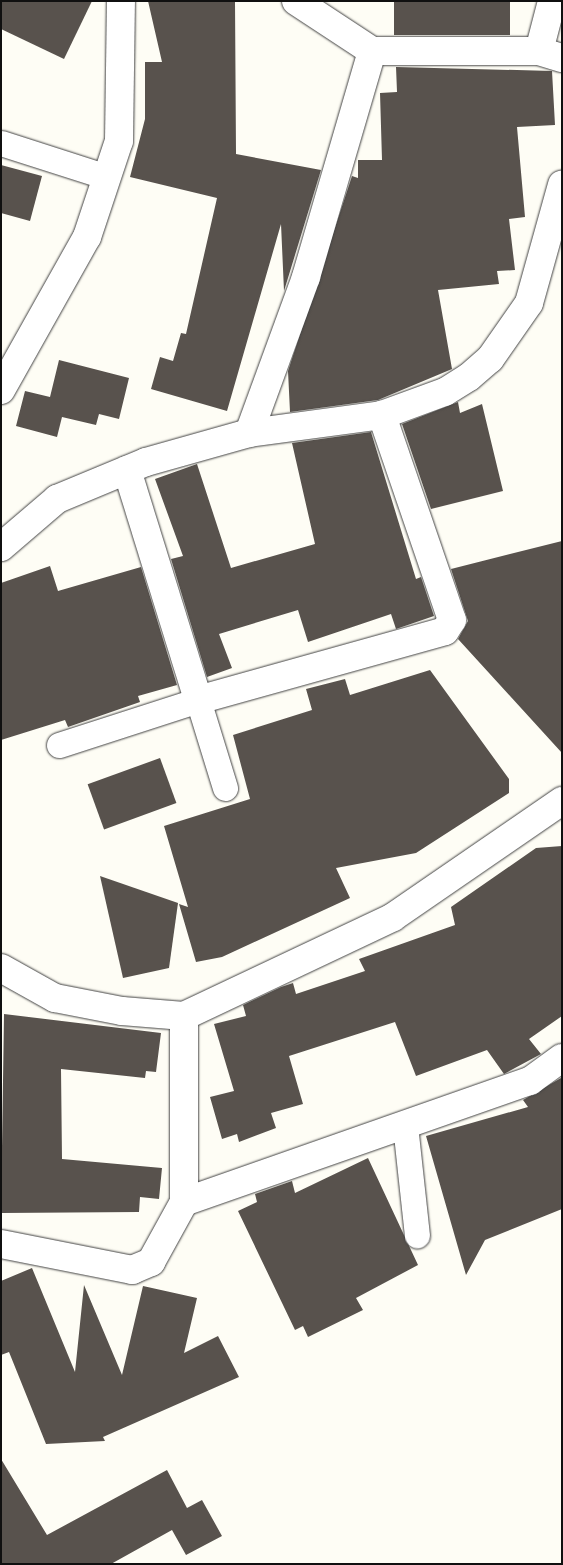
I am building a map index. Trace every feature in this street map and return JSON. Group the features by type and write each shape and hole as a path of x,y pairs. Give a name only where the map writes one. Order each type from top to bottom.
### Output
{"street":[{"path":"1,390 62,287 87,237 107,177 118,141 121,1"},
{"path":"296,1 372,51 550,54 552,1"},
{"path":"249,433 306,277 372,51"},
{"path":"1,546 57,499 127,470 249,433 382,415 446,392 490,359 529,303 562,185"},
{"path":"127,470 198,700 445,631 452,620 382,415"},
{"path":"1,968 55,998 122,1011 184,1016 393,916 562,801"},
{"path":"1,1244 132,1270 151,1262 184,1202 184,1016"},
{"path":"184,1202 530,1081 562,1058"}],"lane":[{"path":"1,143 107,177"},
{"path":"58,745 198,700 225,788"},
{"path":"405,1125 417,1235"}],"building":[{"path":"1,1 92,1 64,59 1,29"},
{"path":"148,1 235,1 236,154 321,170 284,291 281,224 227,411 151,389 160,357 173,361 181,333 186,334 217,198 130,177 145,119 145,62 162,62"},
{"path":"394,1 510,1 510,35 394,35"},
{"path":"396,67 552,71 555,125 517,127 525,217 509,219 515,270 497,271 499,284 438,290 452,369 378,400 290,412 288,371 352,176 358,178 358,160 382,160 380,93 397,92"},
{"path":"1,165 42,176 30,221 1,213"},
{"path":"59,360 129,378 119,419 99,414 96,425 62,417 57,437 16,426 25,391 50,397"},
{"path":"458,402 460,413 482,404 503,491 431,509 402,424"},
{"path":"371,432 416,579 421,577 434,616 396,629 391,614 308,642 298,610 219,634 232,668 207,677 171,559 183,556 155,479 197,464 231,568 315,544 292,443"},
{"path":"562,541 562,753 458,639 468,621 451,569"},
{"path":"50,566 58,591 141,567 177,685 138,696 140,702 68,727 65,720 1,740 1,583"},
{"path":"430,670 509,779 509,793 416,853 336,868 350,898 222,957 196,962 179,904 188,907 164,826 250,799 233,735 312,710 306,689 345,679 350,695"},
{"path":"160,758 176,803 104,829 88,784"},
{"path":"562,846 562,1016 529,1039 541,1054 504,1074 487,1050 416,1076 395,1022 289,1056 303,1104 271,1113 276,1128 239,1142 237,1134 222,1139 210,1097 234,1091 214,1024 246,1016 243,1005 281,987 293,983 296,994 365,971 359,959 455,925 451,907 536,848"},
{"path":"100,876 178,903 169,968 123,978"},
{"path":"4,1014 161,1033 156,1072 146,1071 145,1078 61,1069 62,1159 162,1168 159,1199 140,1197 139,1212 1,1213"},
{"path":"561,1078 562,1209 485,1240 466,1275 426,1136 528,1107 523,1100"},
{"path":"368,1158 418,1265 356,1298 363,1310 308,1337 303,1326 295,1330 238,1211 257,1202 255,1194 292,1181 295,1193"},
{"path":"32,1268 75,1372 84,1285 122,1375 143,1286 197,1298 184,1353 218,1336 239,1377 103,1437 105,1441 46,1444 9,1352 1,1355 1,1281"},
{"path":"1,1459 47,1535 167,1470 187,1508 202,1500 222,1536 186,1555 172,1530 111,1564 1,1564"}]}
